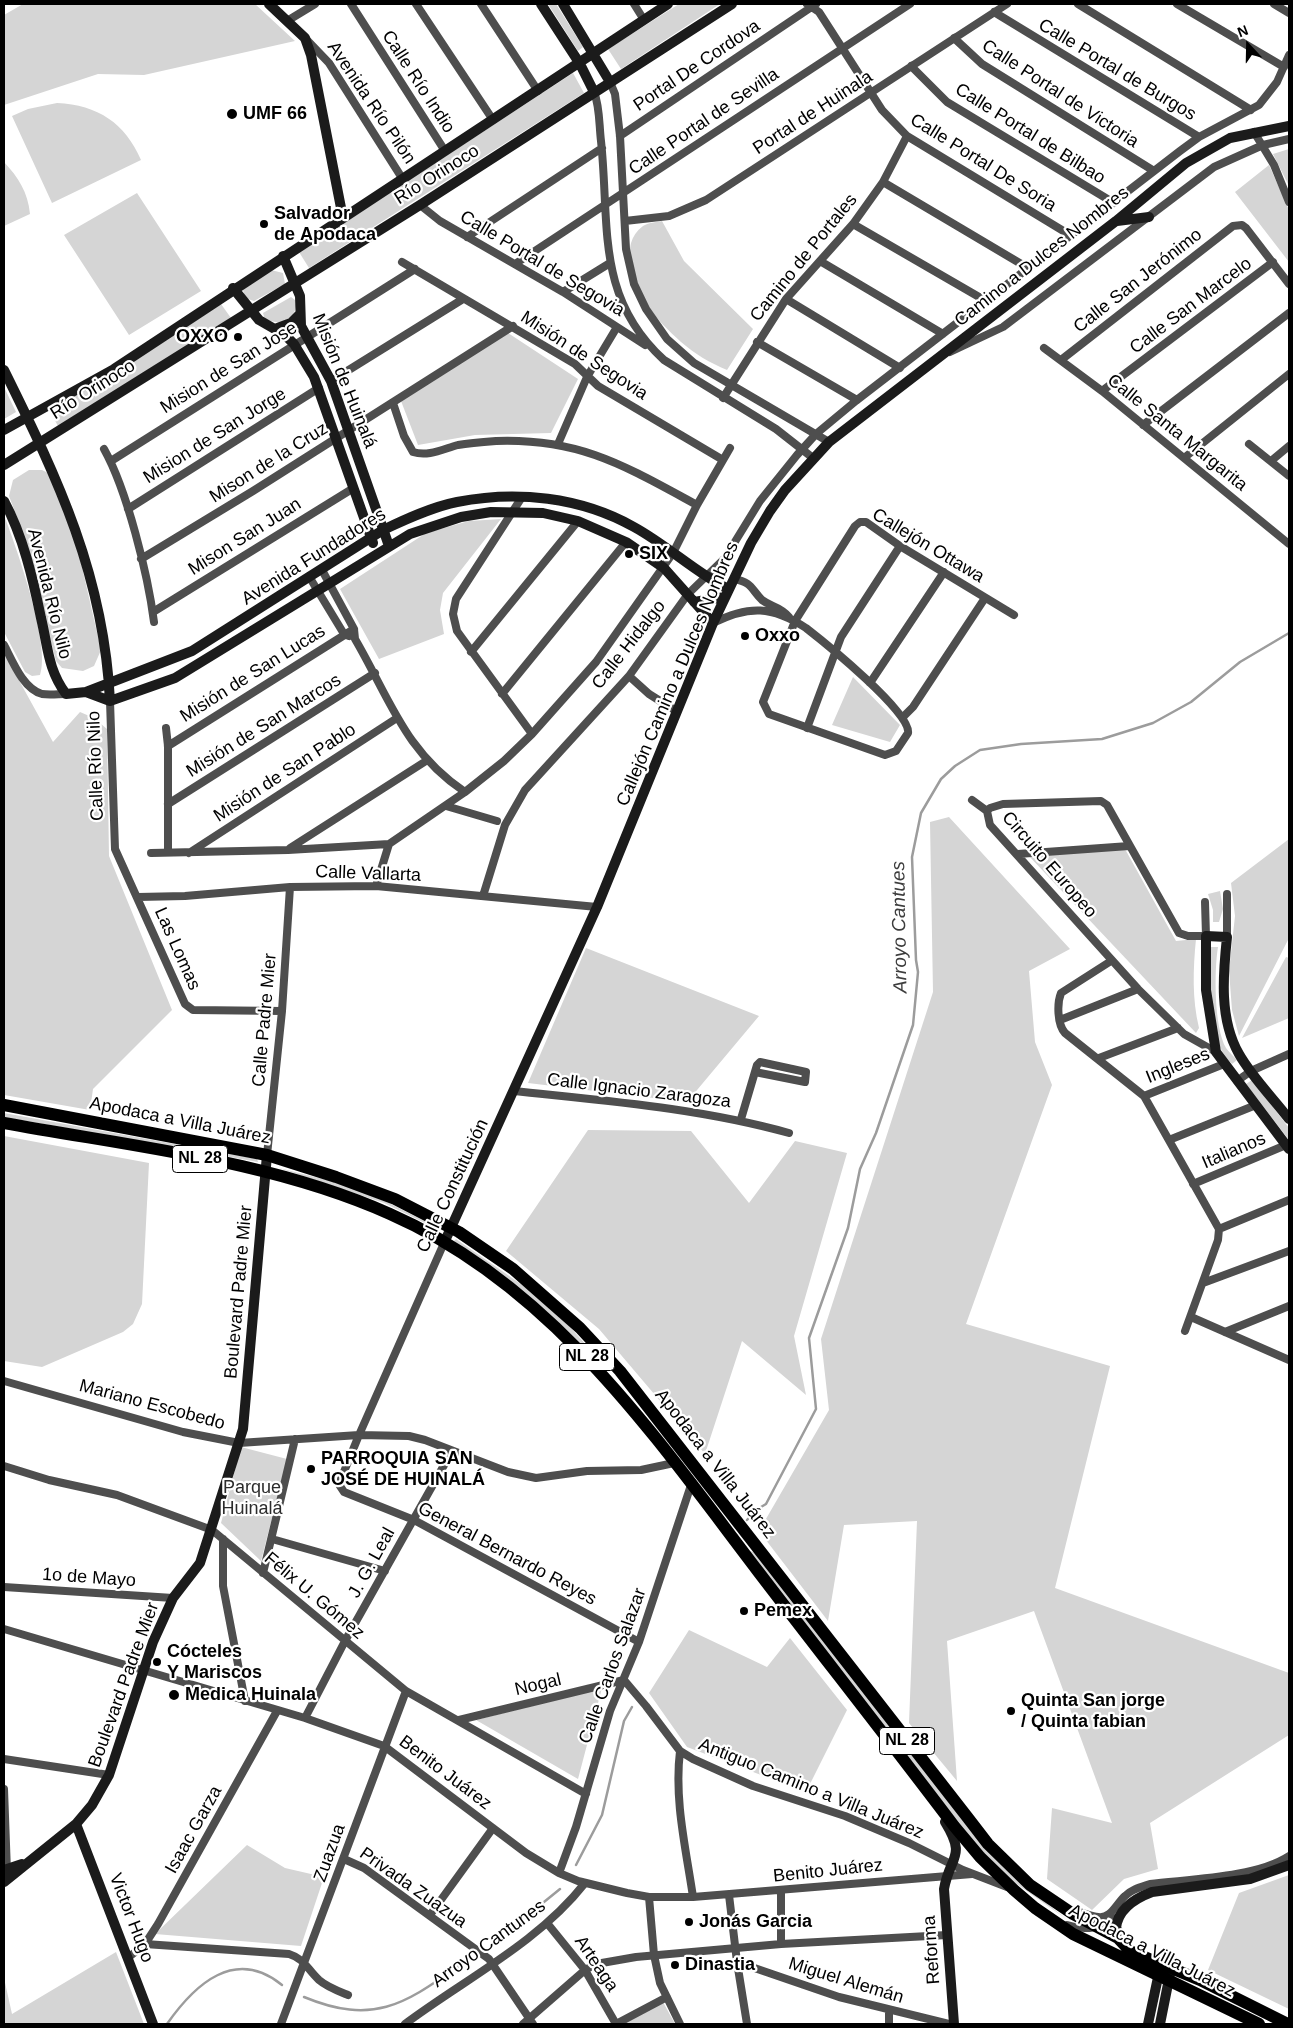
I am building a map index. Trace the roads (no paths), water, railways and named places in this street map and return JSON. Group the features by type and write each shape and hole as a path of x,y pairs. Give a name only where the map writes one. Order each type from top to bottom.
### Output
{"main road":[{"name":"Apodaca a Villa Juárez","path":"4,1105 267,1155 336,1177 395,1199 451,1228 513,1268 580,1328 620,1371 988,1844 1030,1885 1062,1908 1118,1938 1132,1952 1165,1972 1259,2024"},
{"name":"Apodaca a Villa Juárez","path":"4,1124 265,1171 317,1186 392,1214 444,1243 503,1282 582,1352 637,1415 939,1807 980,1857 1014,1890 1032,1906 1073,1934 1165,1972 1200,1980 1288,2024"}],"street":[{"name":"Avenida Río Pilón","path":"269,4 329,63 402,178"},
{"path":"287,21 316,4"},
{"name":"Calle Río Indio","path":"350,4 445,151"},
{"path":"416,4 492,120"},
{"path":"482,4 538,91"},
{"path":"541,4 580,64 594,92"},
{"path":"563,4 595,54 610,82"},
{"path":"634,4 644,20"},
{"name":"Río Orinoco","path":"4,430 114,368 233,288 580,64 668,4"},
{"name":"Río Orinoco","path":"4,466 420,205 732,4"},
{"name":"Calle Portal de Sevilla","path":"514,264 910,4"},
{"name":"Portal de Huinala","path":"625,221 669,216 693,207 723,190 1007,4"},
{"path":"1078,4 1251,110"},
{"path":"1177,4 1284,67"},
{"path":"1274,4 1289,13"},
{"name":"Calle Portal De Soria","path":"814,6 882,110 907,136 1070,235"},
{"name":"Portal De Cordova","path":"620,136 814,6"},
{"name":"Calle Portal de Burgos","path":"994,12 1200,137"},
{"path":"305,38 321,100 343,218"},
{"name":"Calle Portal de Victoria","path":"954,38 982,64 1154,171"},
{"name":"Camino a Dulces Nombres","path":"802,448 857,400 1154,171 1200,137 1251,110 1267,97 1289,55"},
{"name":"Calle Portal de Bilbao","path":"911,66 941,97 957,108 1114,202"},
{"name":"Calle Portal de Segovia","path":"610,82 614,94 620,136 626,249 634,284 651,317 674,347 694,363 829,442"},
{"name":"Calle Portal de Segovia","path":"594,92 602,148 610,262 622,303 650,348"},
{"name":"Camino a Dulces Nombres","path":"829,442 1200,154 1230,138 1289,126"},
{"path":"1254,132 1263,145 1289,202"},
{"name":"Camino de Portales","path":"723,398 786,299 853,224 883,182 907,136"},
{"path":"939,357 1003,327 1214,167 1263,145 1289,140"},
{"path":"467,237 602,148"},
{"path":"883,182 1028,268"},
{"name":"Calle Portal de Segovia","path":"420,205 440,221 563,292 723,398 776,429 813,458"},
{"path":"1116,221 1149,217"},
{"path":"853,224 986,301"},
{"name":"Calle San Jerónimo","path":"1061,360 1233,226 1242,225 1246,228 1273,262"},
{"name":"Misión de Huinalá","path":"284,256 300,296 300,316 306,336 331,381 389,546"},
{"path":"820,261 943,334"},
{"name":"Misión de Segovia","path":"402,262 575,364 598,386 724,460"},
{"path":"563,292 610,262"},
{"path":"1273,262 1289,284"},
{"name":"Calle San Marcelo","path":"1102,391 1273,262"},
{"name":"Mision de San Jose","path":"111,461 306,336 415,269"},
{"name":"Misión de Huinalá","path":"233,288 259,320 275,329 294,344 319,388 352,489 377,553"},
{"path":"331,381 463,299"},
{"path":"786,299 900,368"},
{"path":"1143,425 1289,314"},
{"path":"275,329 291,323 300,316"},
{"name":"Mison de la Cruz","path":"141,559 393,403 512,326"},
{"path":"558,444 587,377 617,327"},
{"path":"757,342 857,400"},
{"path":"664,360 674,347"},
{"name":"Calle Santa Margarita","path":"1044,348 1102,391 1289,544"},
{"path":"4,370 40,443 69,511 96,601 109,682"},
{"path":"1184,458 1289,374"},
{"name":"Mision de San Jorge","path":"128,509 319,388"},
{"path":"393,403 404,436 413,452 428,453 458,445 490,442 516,441 558,444 598,454 697,505"},
{"name":"Callejón Camino a Dulces Nombres","path":"597,907 676,712 727,593 770,511 813,458 829,442"},
{"path":"1249,444 1289,476"},
{"path":"1271,461 1289,446"},
{"path":"151,853 288,850 389,844 446,806 504,760 532,734 596,662 664,568 730,448"},
{"name":"Calle Hidalgo","path":"483,896 505,825 525,790 629,676 707,577 728,554 760,501 802,448"},
{"path":"104,449 111,461 128,509 154,622"},
{"name":"Mison San Juan","path":"153,612 352,489"},
{"name":"Avenida Fundadores","path":"4,645 24,679 35,690 42,694 86,692 109,682 137,674 192,651 383,530 407,519 456,502 492,496 546,498 604,513 633,526 727,593"},
{"path":"522,497 515,511 456,599 453,614 456,631 532,734"},
{"name":"Avenida Río Nilo","path":"4,501 27,562 52,672 66,694"},
{"name":"Avenida Fundadores","path":"86,692 110,701 175,678 318,592 389,546 430,526 461,517 515,511 543,513 578,521 626,542 664,568 713,623"},
{"path":"471,652 578,521"},
{"name":"Callejón Ottawa","path":"903,717 908,725 908,734 893,753 881,754 769,714 763,702 792,619 857,523 866,522 900,546 1014,615"},
{"path":"502,694 626,542"},
{"path":"807,728 841,638 900,546"},
{"path":"322,570 354,629 355,639 375,673 397,718 426,761 443,777 465,792"},
{"path":"870,683 944,572"},
{"path":"310,578 344,634 355,639"},
{"path":"734,579 751,586 762,600 779,607 792,619 837,652 903,717 913,707 985,598"},
{"path":"691,598 727,593"},
{"path":"759,609 762,600"},
{"path":"713,623 735,614 759,609 792,619"},
{"name":"Misión de San Lucas","path":"168,746 354,629"},
{"name":"Misión de San Marcos","path":"168,804 375,673"},
{"path":"629,676 649,694 676,712"},
{"name":"Calle Río Nilo","path":"109,682 115,849 138,897"},
{"name":"Misión de San Pablo","path":"189,853 397,718"},
{"path":"166,728 168,746 168,852"},
{"path":"288,850 426,761"},
{"path":"972,800 986,811"},
{"name":"Circuito Europeo","path":"1216,1052 1193,1040 1178,1028 1138,989 990,825 986,811 1003,804 1101,801 1107,805 1174,928 1183,935 1227,937"},
{"path":"446,806 497,821"},
{"path":"376,886 389,844"},
{"path":"1018,854 1129,846"},
{"name":"Calle Vallarta","path":"138,897 185,896 290,888 376,886 597,907"},
{"name":"Calle Padre Mier","path":"267,1155 282,1011 290,888"},
{"path":"1227,894 1224,994 1230,1032 1240,1056 1289,1119"},
{"name":"Las Lomas","path":"138,897 188,1008 282,1011"},
{"path":"1205,902 1206,990 1216,1052 1288,1147"},
{"name":"Calle Constitución","path":"341,1478 444,1243 597,907"},
{"path":"1111,960 1063,990 1059,1000 1060,1020 1062,1030 1144,1096 1219,1229 1218,1240 1185,1331"},
{"path":"1060,1020 1138,989"},
{"path":"1099,1058 1178,1028"},
{"path":"1237,1081 1251,1071 1289,1054"},
{"path":"741,1119 757,1065 763,1062 806,1072 805,1082 755,1072"},
{"name":"Ingleses","path":"1144,1096 1224,1064"},
{"name":"Calle Ignacio Zaragoza","path":"514,1092 682,1109 741,1119 789,1133"},
{"path":"1169,1140 1256,1105"},
{"name":"Italianos","path":"1193,1184 1288,1147"},
{"name":"Boulevard Padre Mier","path":"6,1876 76,1824 92,1805 109,1775 143,1672 173,1598 200,1563 212,1530 239,1443 245,1415 267,1155"},
{"path":"1219,1229 1289,1200"},
{"path":"1203,1283 1289,1251"},
{"path":"1225,1332 1289,1306"},
{"path":"1191,1317 1288,1358"},
{"name":"Mariano Escobedo","path":"4,1381 183,1432 239,1443 359,1435 409,1436 452,1450 508,1472 536,1478 587,1471 641,1470 674,1463"},
{"path":"263,1572 295,1439"},
{"name":"J. G. Leal","path":"305,1718 345,1641 452,1450"},
{"name":"Félix U. Gómez","path":"4,1466 49,1480 117,1495 212,1530 406,1691 586,1794"},
{"name":"Calle Carlos Salazar","path":"561,1874 610,1711 626,1683 696,1469"},
{"name":"General Bernardo Reyes","path":"341,1478 340,1486 344,1492 414,1520 639,1642"},
{"path":"223,1539 223,1586 245,1701"},
{"path":"272,1539 385,1571"},
{"name":"1o de Mayo","path":"4,1587 173,1598"},
{"name":"Benito Juárez","path":"4,1630 305,1718 384,1746 526,1853 561,1874 582,1882 649,1897 693,1897 782,1890 949,1871"},
{"name":"Antiguo Camino a Villa Juárez","path":"626,1683 680,1751 731,1777 845,1816 909,1843 949,1871 972,1874 1014,1890"},
{"name":"Nogal","path":"459,1720 626,1683"},
{"name":"Zuazua","path":"282,2024 406,1691"},
{"name":"Isaac Garza","path":"129,1957 145,1944 158,1924 277,1711"},
{"path":"680,1751 677,1772 679,1804 693,1897"},
{"path":"4,1759 109,1775"},
{"path":"4,1789 6,1876"},
{"name":"Reforma","path":"939,1807 956,1844 955,1860 949,1871 944,1889 954,2024"},
{"name":"Victor Hugo","path":"76,1824 129,1957 152,2022"},
{"name":"Benito Juárez","path":"430,1915 493,1828"},
{"path":"1062,1908 1099,1917 1105,1916 1112,1913 1125,1895 1136,1888 1150,1884 1244,1872 1270,1865 1289,1856"},
{"name":"Privada Zuazua","path":"344,1859 364,1868 491,1962"},
{"path":"1032,1906 1066,1925 1077,1928 1095,1927 1108,1923 1119,1916 1134,1900 1152,1892 1250,1879 1270,1874 1289,1865"},
{"name":"Arroyo Cantunes","path":"405,2024 447,1992 547,1923 572,1900 582,1882"},
{"path":"781,1944 782,1890"},
{"path":"729,1895 736,1962 747,2024"},
{"path":"649,1897 654,1955 667,1998 680,2024"},
{"path":"1119,1916 1116,1928 1132,1952"},
{"name":"Arteaga","path":"547,1923 585,1970 616,2024"},
{"path":"523,2024 531,2022 585,1970 596,1964 654,1955 781,1944 947,1935"},
{"path":"145,1944 288,1954 306,1962 325,1984 348,1995"},
{"path":"491,1962 531,2022"},
{"name":"Miguel Alemán","path":"736,1962 838,1997 948,2024"},
{"path":"1148,2024 1165,1972"},
{"path":"1160,2024 1165,1972"},
{"path":"616,2024 667,1998"},
{"path":"889,2011 889,2024"}],"waterway":[{"name":"Arroyo Cantues","path":"747,1520 756,1510 766,1504 816,1409 809,1338 848,1228 860,1169 876,1133 913,1025 918,972 912,857 921,813 941,779 955,766 980,750 1021,744 1102,739 1153,723 1191,702 1240,662 1289,633"},
{"name":"Arroyo Cantues","path":"576,1865 602,1815 624,1721 632,1707"},
{"name":"Arroyo Cantues","path":"491,1945 560,1889"},
{"name":"Arroyo Cantues","path":"304,1997 330,2006 353,2010 373,2009 392,2005 428,1987 469,1959"},
{"name":"Arroyo Cantues","path":"167,2024 190,1996 217,1975 232,1970 248,1969 265,1974 282,1985"}],"place":[{"name":"UMF 66","path":"232,114"},
{"name":"Salvador de Apodaca","path":"264,224"},
{"name":"OXXO","path":"238,337"},
{"name":"SIX","path":"629,554"},
{"name":"Oxxo","path":"745,636"},
{"name":"PARROQUIA SAN JOSÉ DE HUINALÁ","path":"311,1469"},
{"name":"Pemex","path":"744,1611"},
{"name":"Cócteles Y Mariscos","path":"157,1662"},
{"name":"Medica Huinala","path":"174,1695"},
{"name":"Quinta San jorge / Quinta fabian","path":"1011,1711"},
{"name":"Jonás Garcia","path":"689,1922"},
{"name":"Dinastia","path":"675,1965"}],"park label":[{"name":"Parque Huinalá","path":"252,1498"}]}
